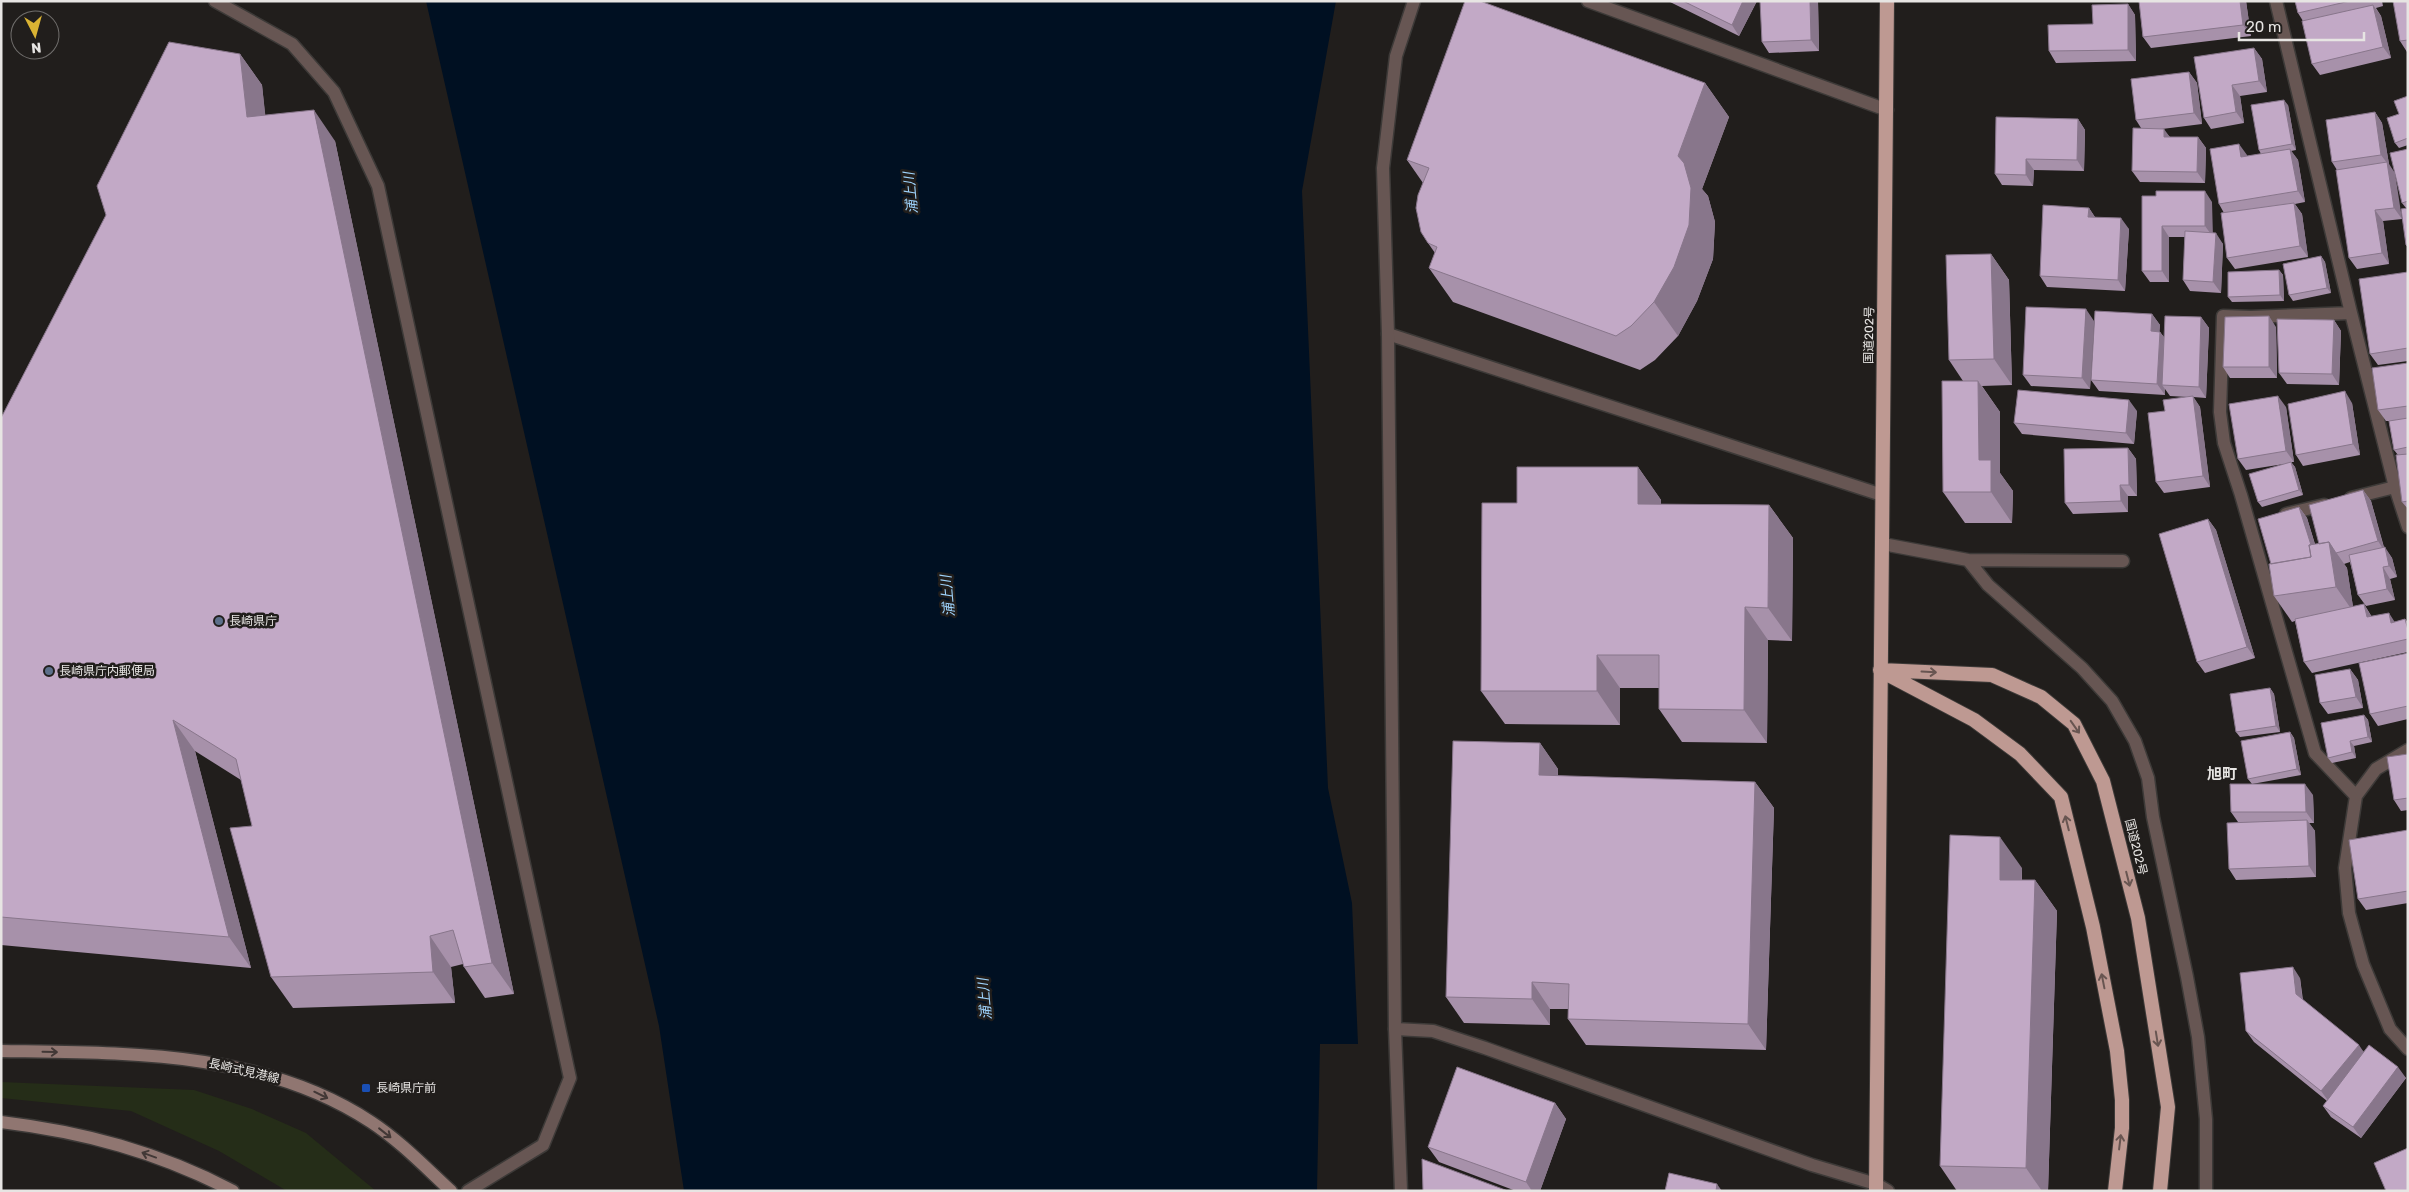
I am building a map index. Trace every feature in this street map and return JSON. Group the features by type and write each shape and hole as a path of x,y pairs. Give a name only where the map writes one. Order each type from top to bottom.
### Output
{"highway":[{"name":"国道202号","path":"1880,1189 1880,670 1883,544 1887,1"},
{"name":"国道202号","path":"1880,670 1992,675 2041,697 2074,724 2104,781 2138,918 2168,1107 2160,1191"},
{"path":"1880,670 1974,720 2020,754 2061,797 2093,927 2117,1050 2122,1100 2122,1128 2115,1191"}],"main road":[{"name":"長崎式見港線","path":"1,1051 137,1054 196,1060 216,1063 297,1084 371,1122 408,1150 451,1191"},
{"path":"1,1122 54,1129 123,1145 195,1171 233,1191"}],"street":[{"path":"216,1 292,44 334,92 378,186 568,1068 570,1078 543,1145 468,1191"},
{"path":"1401,1191 1395,1029 1388,334 1383,168 1396,56 1414,1"},
{"path":"1588,1 1887,110"},
{"path":"2276,1 2351,313 2395,487 2408,527"},
{"path":"2351,313 2251,317 2223,316 2220,376 2222,430 2228,459 2254,522 2315,753 2356,796"},
{"path":"1388,334 1882,495"},
{"path":"2276,516 2395,487"},
{"path":"1883,544 1968,560 2123,561"},
{"path":"1968,560 1988,585 2082,668 2112,701 2135,741 2148,778 2153,817 2198,1037 2206,1119 2206,1191"},
{"path":"2408,750 2376,769 2356,796 2345,868 2349,913 2363,964 2390,1029 2408,1049"},
{"path":"1395,1029 1433,1031 1476,1045 1880,1189"}],"green space":[{"path":"1,1082 194,1090 252,1109 306,1133 376,1191 287,1191 219,1151 131,1111 1,1098"}],"water":[{"name":"浦上川","path":"426,1 1336,1 1302,191 1328,788 1352,903 1358,1044 1320,1044 1317,1191 684,1191 659,1026"}],"building":[{"path":"1465,1 1480,1 1705,83 1678,156 1684,163 1691,188 1689,225 1674,267 1654,302 1631,326 1616,336 1429,268 1437,247 1428,243 1421,232 1416,208 1418,195 1429,168 1407,160"},
{"path":"1683,1 1743,1 1732,25"},
{"path":"1760,1 1810,1 1811,40 1762,42"},
{"path":"2139,1 2240,1 2243,25 2143,37"},
{"path":"2295,1 2350,1 2298,13"},
{"path":"2393,1 2408,1 2408,40 2400,41"},
{"path":"2128,4 2128,50 2049,51 2048,25 2093,24 2092,5"},
{"path":"2373,5 2383,47 2312,64 2302,21"},
{"name":"長崎県庁","path":"169,42 240,54 247,117 314,110 492,963 464,967 453,930 430,936 433,972 271,977 230,828 252,826 236,759 173,720 229,937 1,917 1,418 106,215 97,186"},
{"path":"2254,48 2259,81 2232,85 2236,112 2204,118 2194,57"},
{"path":"2189,72 2194,113 2136,120 2131,79"},
{"path":"2408,96 2408,138 2395,143 2387,118 2399,114 2394,101"},
{"path":"2284,100 2292,144 2259,150 2251,105"},
{"path":"2375,112 2381,155 2332,162 2326,120"},
{"path":"1996,117 2078,119 2077,160 2026,159 2026,175 1995,174"},
{"path":"2133,128 2164,129 2164,137 2198,137 2197,172 2132,171"},
{"path":"2239,144 2241,157 2290,149 2298,191 2219,204 2210,149"},
{"path":"2408,149 2408,201 2402,203 2390,153"},
{"path":"2387,162 2394,208 2375,210 2382,253 2349,258 2336,170"},
{"path":"2156,191 2205,191 2205,226 2162,226 2162,271 2142,271 2142,196 2156,196"},
{"path":"2294,203 2300,246 2227,258 2221,213"},
{"path":"2043,205 2089,208 2088,217 2121,218 2118,280 2040,276"},
{"path":"2408,208 2408,245 2406,245 2401,209"},
{"path":"2185,231 2216,233 2213,282 2183,280"},
{"path":"1991,254 1994,359 1949,360 1946,255"},
{"path":"2321,256 2327,288 2289,295 2283,264"},
{"path":"2279,270 2280,295 2228,297 2228,272"},
{"path":"2408,272 2408,348 2370,354 2359,279"},
{"path":"2026,307 2086,309 2082,378 2023,375"},
{"path":"2095,311 2152,314 2151,331 2160,332 2157,384 2091,380"},
{"path":"2165,316 2201,317 2199,387 2162,385"},
{"path":"2269,316 2269,367 2223,367 2225,317"},
{"path":"2277,319 2334,320 2332,374 2279,373"},
{"path":"2408,363 2408,406 2378,410 2372,368"},
{"path":"1942,381 1978,381 1979,460 1991,460 1991,492 1943,492"},
{"path":"2018,390 2129,400 2126,433 2014,423"},
{"path":"2345,391 2353,444 2296,455 2288,404"},
{"path":"2193,396 2203,476 2156,482 2148,413 2165,411 2163,400"},
{"path":"2278,396 2286,451 2238,459 2229,404"},
{"path":"2408,418 2408,447 2394,450 2389,421"},
{"path":"2128,448 2129,485 2120,485 2121,501 2065,503 2064,449"},
{"path":"2408,454 2408,501 2402,502 2396,455"},
{"path":"2291,462 2299,490 2258,502 2249,474"},
{"path":"1517,467 1638,467 1638,504 1769,505 1768,608 1745,607 1744,710 1659,709 1659,655 1597,655 1597,691 1481,691 1482,503 1517,503"},
{"path":"2363,490 2378,541 2336,553 2329,542 2319,544 2309,505"},
{"path":"2299,507 2311,545 2309,545 2311,557 2271,564 2258,519"},
{"path":"2208,519 2247,647 2197,662 2159,534"},
{"path":"2329,542 2336,587 2274,596 2269,564 2311,557 2309,545"},
{"path":"2385,547 2389,566 2383,567 2387,589 2358,595 2349,555"},
{"path":"2364,604 2367,617 2389,613 2391,623 2405,619 2408,639 2304,662 2295,619"},
{"path":"2408,653 2408,706 2370,714 2359,663"},
{"path":"2350,669 2356,697 2320,703 2315,675"},
{"path":"2270,688 2276,726 2236,732 2230,694"},
{"path":"2364,715 2368,737 2350,741 2352,752 2328,758 2321,723"},
{"path":"2290,732 2297,769 2248,779 2241,741"},
{"path":"1453,741 1540,743 1539,775 1755,782 1748,1024 1568,1019 1569,984 1532,982 1532,999 1446,997"},
{"path":"2408,754 2408,798 2394,800 2387,757"},
{"path":"2230,784 2305,784 2306,812 2231,812"},
{"path":"2307,820 2309,866 2229,869 2227,823"},
{"path":"2408,830 2408,891 2358,899 2349,840"},
{"path":"1950,835 2000,837 2000,880 2035,880 2026,1168 1940,1166"},
{"path":"2293,967 2296,994 2359,1045 2321,1091 2246,1031 2240,973"},
{"path":"2369,1045 2398,1067 2353,1127 2323,1106"},
{"path":"1457,1067 1555,1103 1526,1182 1428,1147"},
{"path":"2408,1148 2408,1191 2386,1191 2374,1163"},
{"path":"1422,1159 1508,1191 1423,1191"},
{"path":"1669,1173 1717,1184 1716,1191 1665,1191"}],"place":[{"name":"長崎県庁","path":"219,621"},
{"name":"長崎県庁内郵便局","path":"49,671"},
{"name":"長崎県庁前","path":"366,1088"}],"district":[{"name":"旭町","path":"2222,774"}]}
